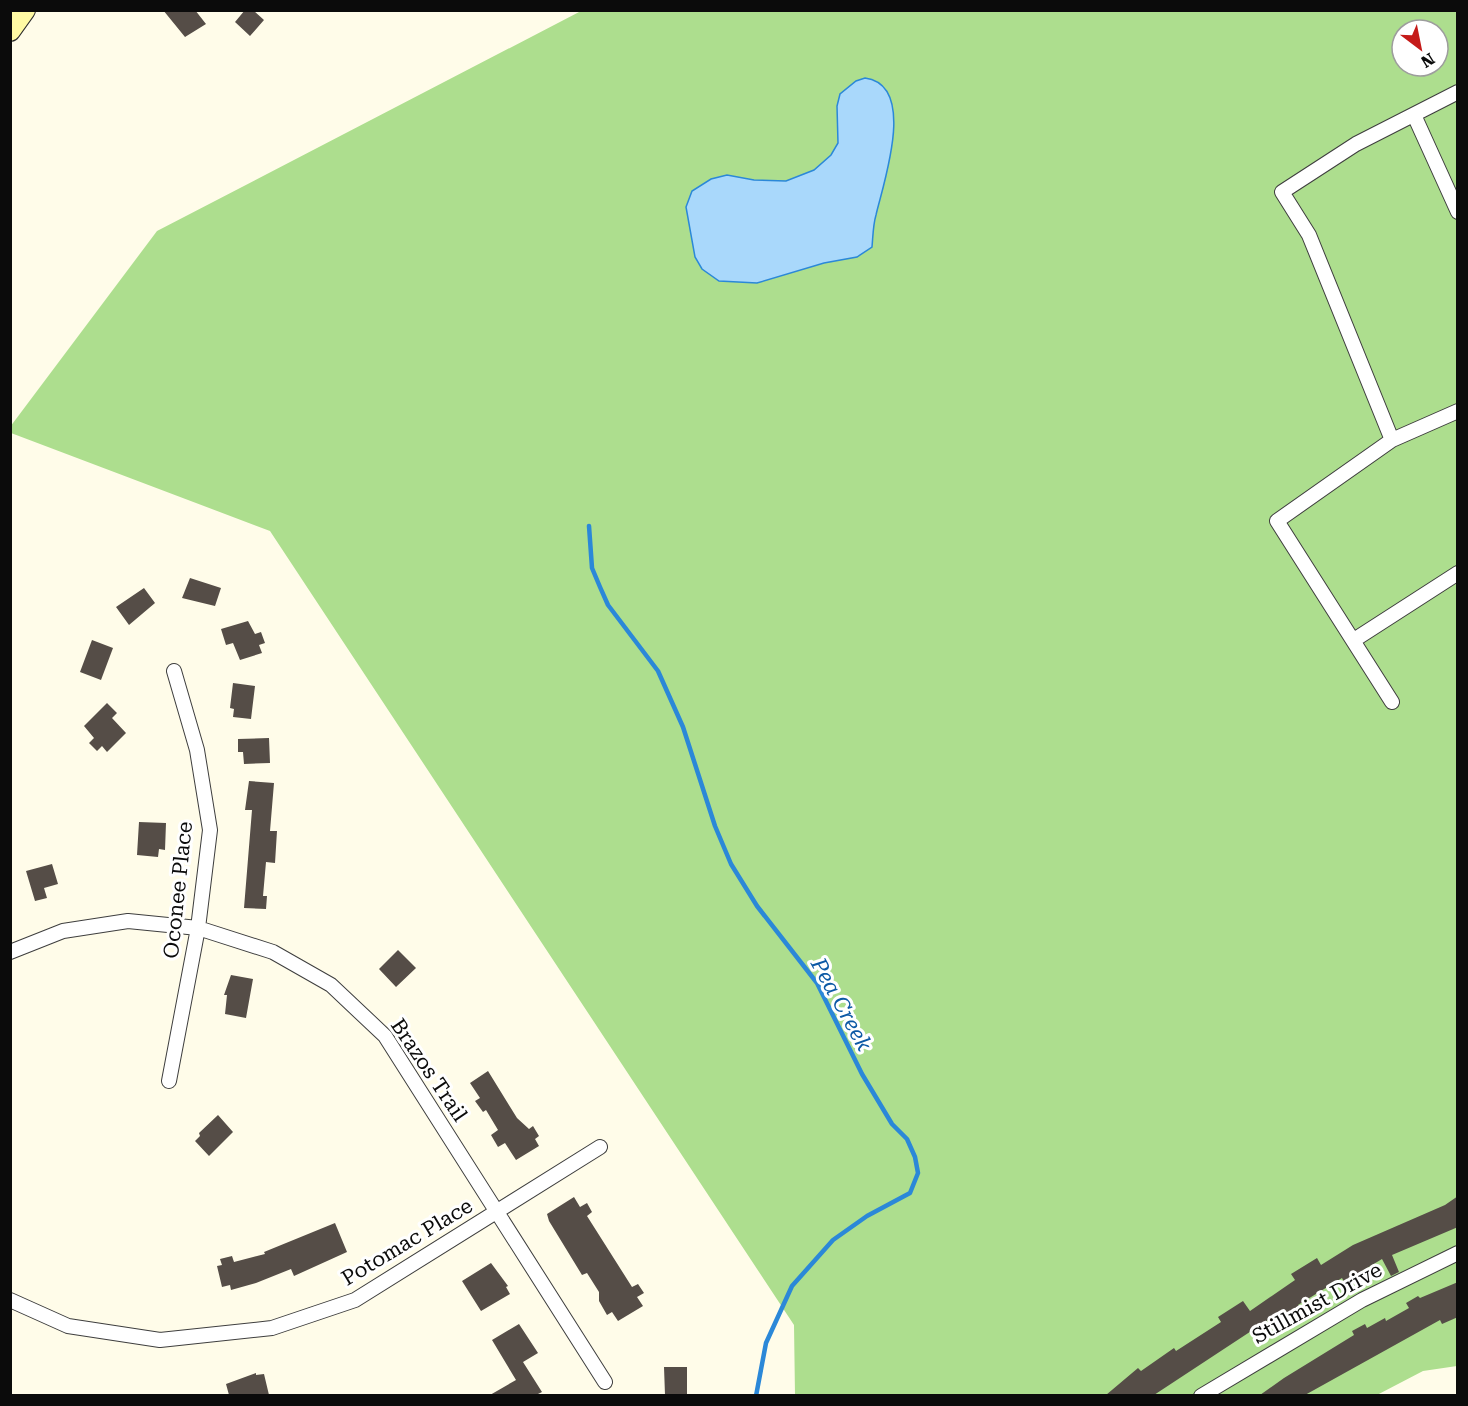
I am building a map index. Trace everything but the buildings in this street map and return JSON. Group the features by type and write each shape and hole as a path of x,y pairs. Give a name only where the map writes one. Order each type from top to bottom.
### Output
{"street":[{"path":"10,32 25,10"},
{"path":"1392,440 1309,235 1282,192 1356,144 1458,92"},
{"path":"1414,115 1458,212"},
{"path":"1392,702 1277,521 1392,440 1458,411"},
{"path":"1354,640 1458,573"},
{"name":"Oconee Place","path":"170,1081 198,928 210,830 197,750 174,671"},
{"name":"Brazos Trail","path":"10,952 63,931 128,921 198,928 273,952 331,985 385,1036 605,1382"},
{"name":"Potomac Place","path":"10,1300 68,1326 160,1340 272,1328 355,1300 600,1147"},
{"name":"Stillmist Drive","path":"1201,1395 1362,1300 1458,1253"}],"green space":[{"path":"581,11 1457,11 1457,1366 1423,1371 1375,1396 795,1395 794,1325 270,531 11,433 10,427 157,231"}],"water":[{"path":"865,78 881,85 890,98 894,116 890,160 875,219 872,247 857,257 824,263 757,283 719,281 702,269 695,257 686,207 692,191 711,179 727,175 754,180 786,181 814,170 831,155 838,143 837,106 840,94 856,81"}],"waterway":[{"name":"Pea Creek","path":"589,526 592,568 608,605 658,671 683,727 715,826 731,864 757,906 817,983 862,1074 892,1124 907,1139 915,1157 918,1173 910,1193 867,1216 833,1240 792,1286 766,1343 756,1396"}]}
